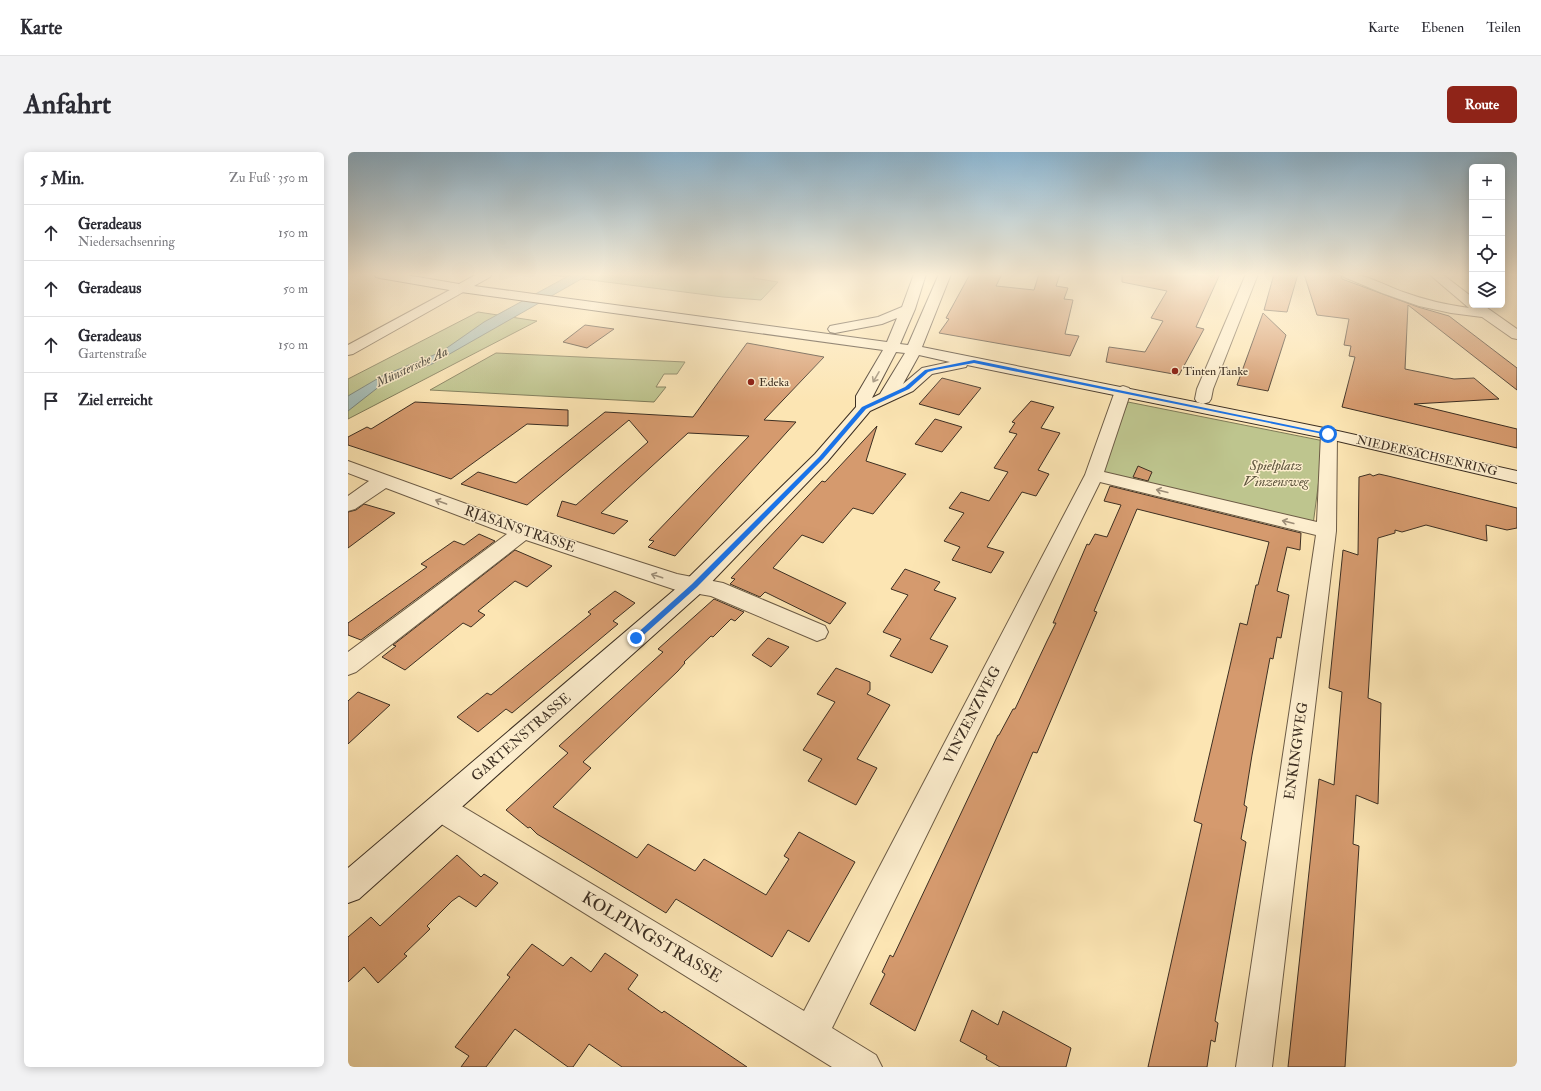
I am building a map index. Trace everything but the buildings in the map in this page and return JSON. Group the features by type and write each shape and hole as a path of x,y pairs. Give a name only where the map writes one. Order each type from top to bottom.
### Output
{"street":[{"path":"348,351 410,317"},
{"path":"703,317 894,342"},
{"path":"726,317 835,329 915,346"},
{"path":"835,329 882,320 890,317"},
{"name":"GARTENSTRASSE","path":"864,408 864,396 894,342 905,317"},
{"path":"886,399 909,361 926,317"},
{"path":"1203,399 1205,389 1235,317"},
{"path":"1494,317 1511,326 1517,335"},
{"name":"NIEDERSACHSENRING","path":"915,346 1035,364 1416,443 1517,467"},
{"name":"NIEDERSACHSENRING","path":"915,346 974,362 1123,391 1328,434 1517,477"},
{"name":"GARTENSTRASSE","path":"348,888 694,586 821,458 864,408 907,388 927,371 946,366 974,362"},
{"name":"VINZENZWEG","path":"810,1033 1094,475 1123,391"},
{"name":"ENKINGWEG","path":"1254,1067 1326,531 1328,434"},
{"name":"RJASANSTRASSE","path":"348,467 524,532 676,582 694,586"},
{"path":"1094,475 1326,531"},
{"path":"348,505 384,480"},
{"path":"348,665 524,532"},
{"path":"694,586 715,589 817,632"},
{"name":"KOLPINGSTRASSE","path":"440,808 864,1067"}],"green space":[{"path":"469,317 509,317 537,321 348,419 348,379"},
{"path":"496,353 685,362 677,374 664,374 656,387 666,387 654,402 430,390"},
{"name":"Spielplatz Vinzensweg","path":"1128,402 1324,441 1313,525 1099,472"}],"water":[{"name":"Münstersche Aa","path":"494,317 515,317 432,364 385,382 348,411 348,396 382,376 441,352"}],"place":[{"name":"Tinten Tanke","path":"1175,371"},
{"name":"Edeka","path":"751,382"}],"route":[{"path":"636,638 694,586 821,458 864,408 907,388 927,371 946,366 974,362 1123,391 1328,434"}]}
